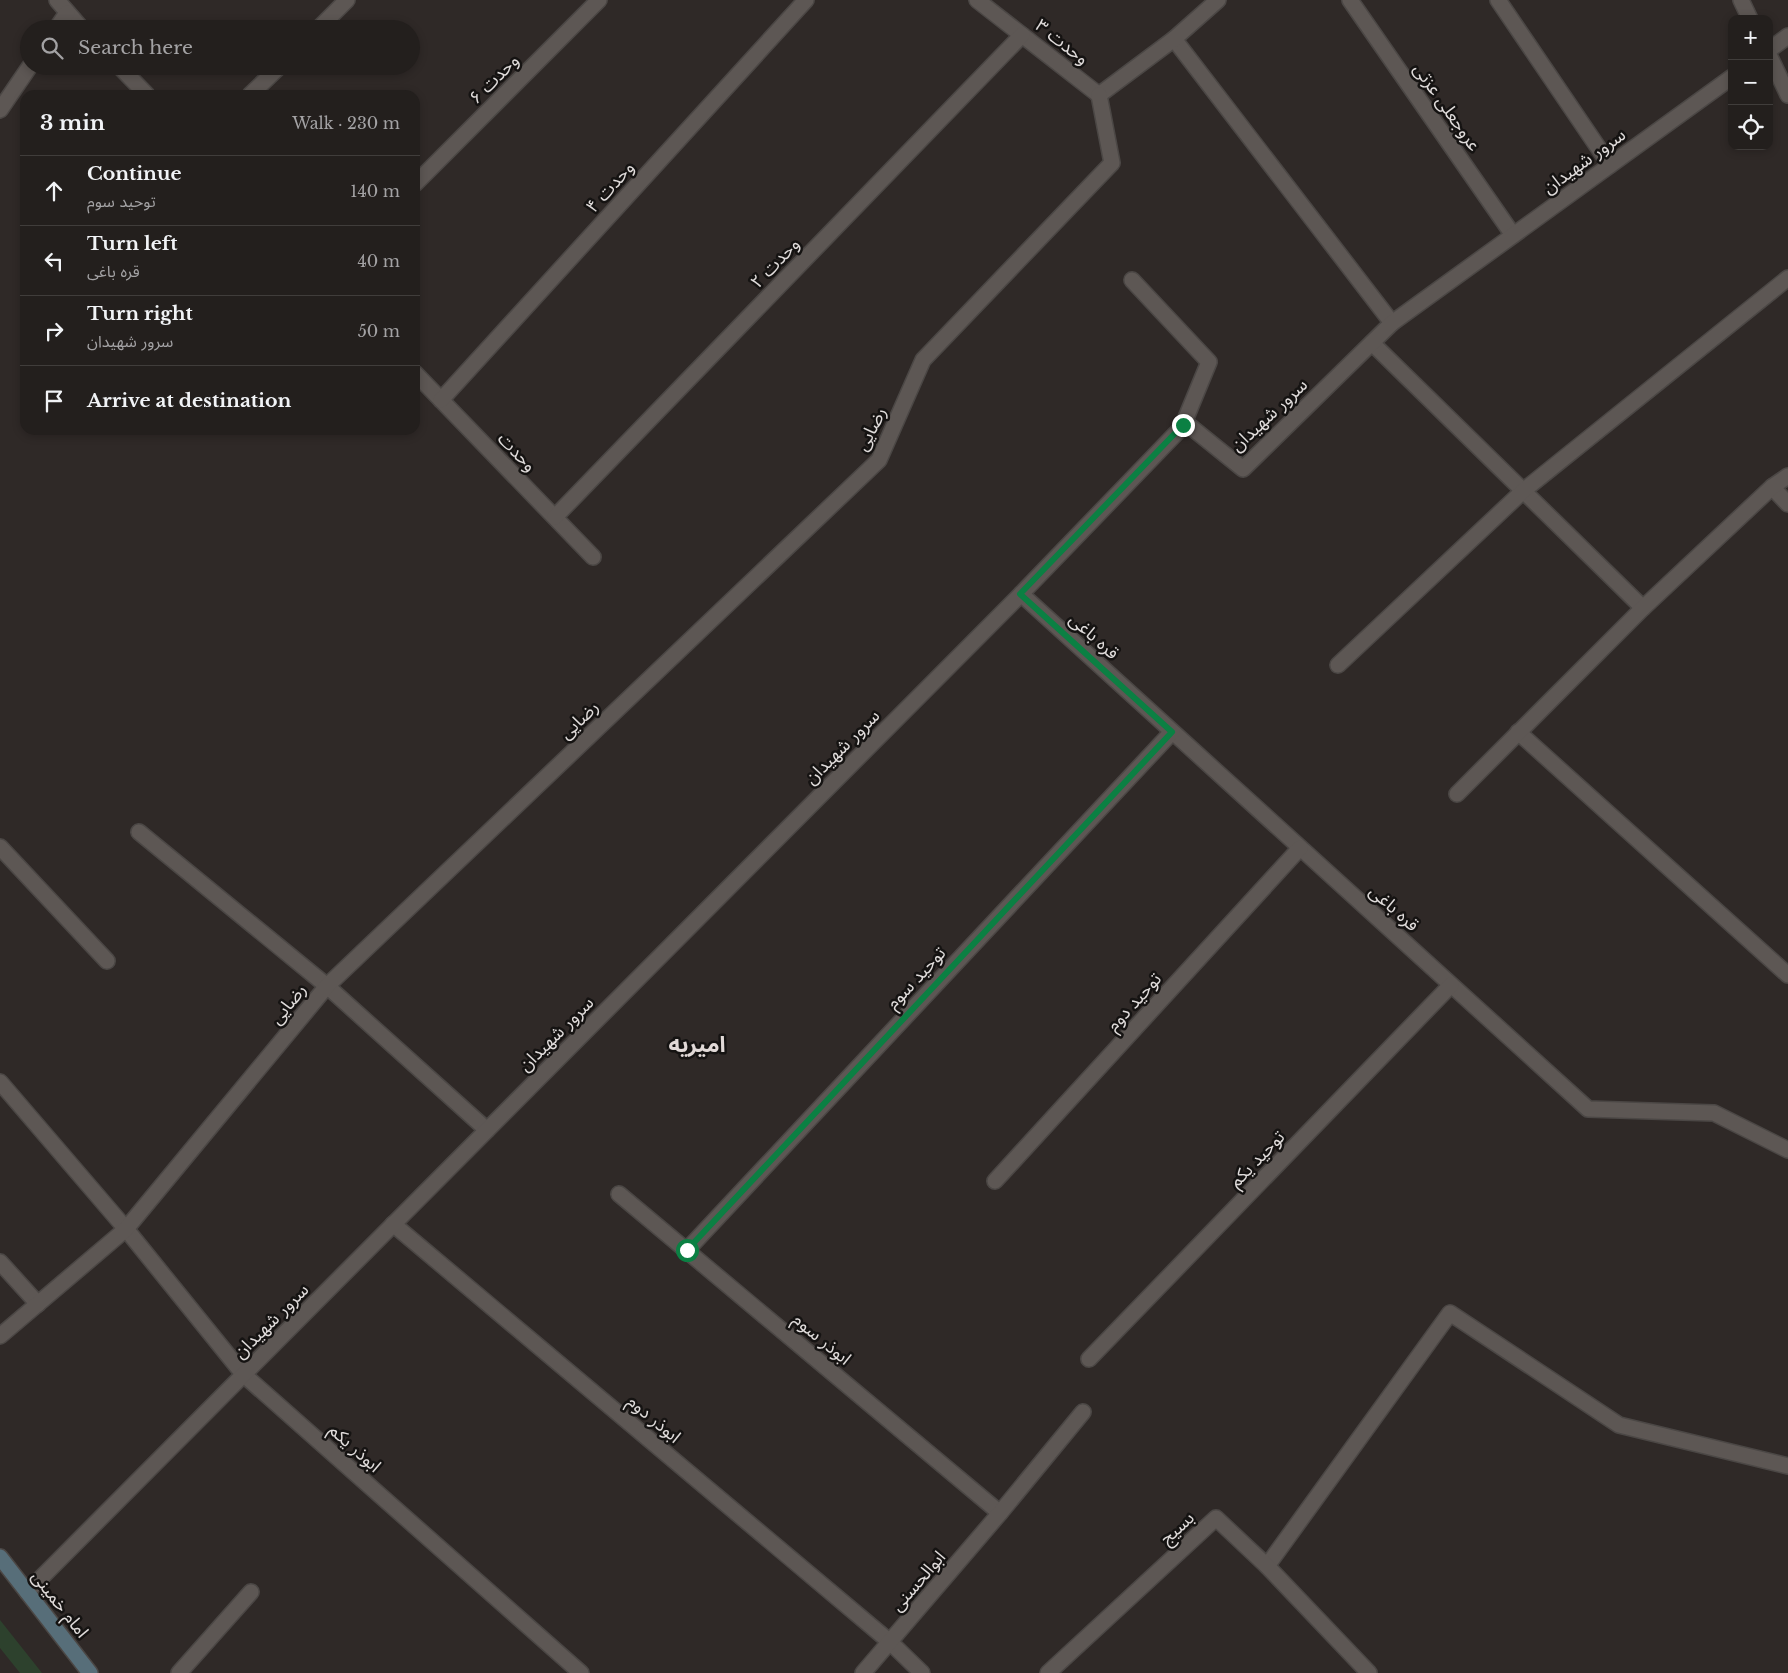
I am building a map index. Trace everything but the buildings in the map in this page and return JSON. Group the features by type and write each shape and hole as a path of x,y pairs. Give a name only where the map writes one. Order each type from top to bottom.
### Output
{"main road":[{"name":"امام خمینی","path":"0,1557 90,1673"}],"street":[{"path":"58,0 74,20"},
{"path":"327,20 347,0"},
{"name":"وحدت ۶","path":"420,179 599,0"},
{"name":"وحدت ۴","path":"441,400 806,0"},
{"name":"وحدت ۳","path":"977,0 1099,95"},
{"path":"1099,95 1174,39 1218,0"},
{"name":"عروجعلی عزتی","path":"1350,0 1513,235"},
{"path":"1498,0 1610,165"},
{"path":"1741,0 1748,15"},
{"path":"62,20 67,13"},
{"name":"وحدت ۲","path":"555,518 1022,35"},
{"path":"1773,47 1788,36"},
{"path":"1174,39 1392,323"},
{"path":"1771,60 1788,95"},
{"path":"0,110 24,75"},
{"path":"127,75 141,90"},
{"path":"255,90 271,75"},
{"name":"سرور شهیدان","path":"27,1592 1020,594 1186,422 1243,469 1392,323 1728,80"},
{"name":"رضایی","path":"0,1336 126,1230 327,986 879,460 924,360 1112,163 1099,95"},
{"path":"1338,666 1523,491 1788,278"},
{"path":"1132,280 1209,362 1183,425"},
{"path":"1372,343 1643,608"},
{"name":"وحدت","path":"420,378 593,557"},
{"path":"1457,794 1643,608 1772,487 1788,476"},
{"path":"1772,487 1788,504"},
{"name":"قره باغی","path":"1020,594 1588,1109 1714,1113 1788,1150"},
{"name":"توحید سوم","path":"687,1250 1172,732"},
{"path":"1518,732 1788,975"},
{"path":"139,832 327,986 487,1130"},
{"path":"0,847 107,961"},
{"name":"توحید دوم","path":"996,1182 1300,848"},
{"name":"توحید یکم","path":"1089,1359 1451,986"},
{"name":"ابوذر یکم","path":"0,1082 126,1230 244,1375 581,1673"},
{"name":"ابوذر سوم","path":"619,1194 1000,1513"},
{"name":"ابوذر دوم","path":"393,1224 890,1642"},
{"path":"0,1262 38,1304"},
{"path":"1267,1566 1450,1313 1619,1425 1788,1466"},
{"path":"1000,1513 1084,1412"},
{"name":"ابوالحسنی","path":"863,1673 1000,1513"},
{"name":"بسیج","path":"1048,1673 1216,1518 1267,1566 1369,1673"},
{"path":"178,1673 251,1592"},
{"path":"890,1642 922,1673"}],"green space":[{"path":"0,1620 42,1673 20,1673 0,1648"}],"district":[{"name":"امیریه","path":"697,1044"}],"route":[{"path":"687,1250 1172,732 1020,594 1183,425"}]}
